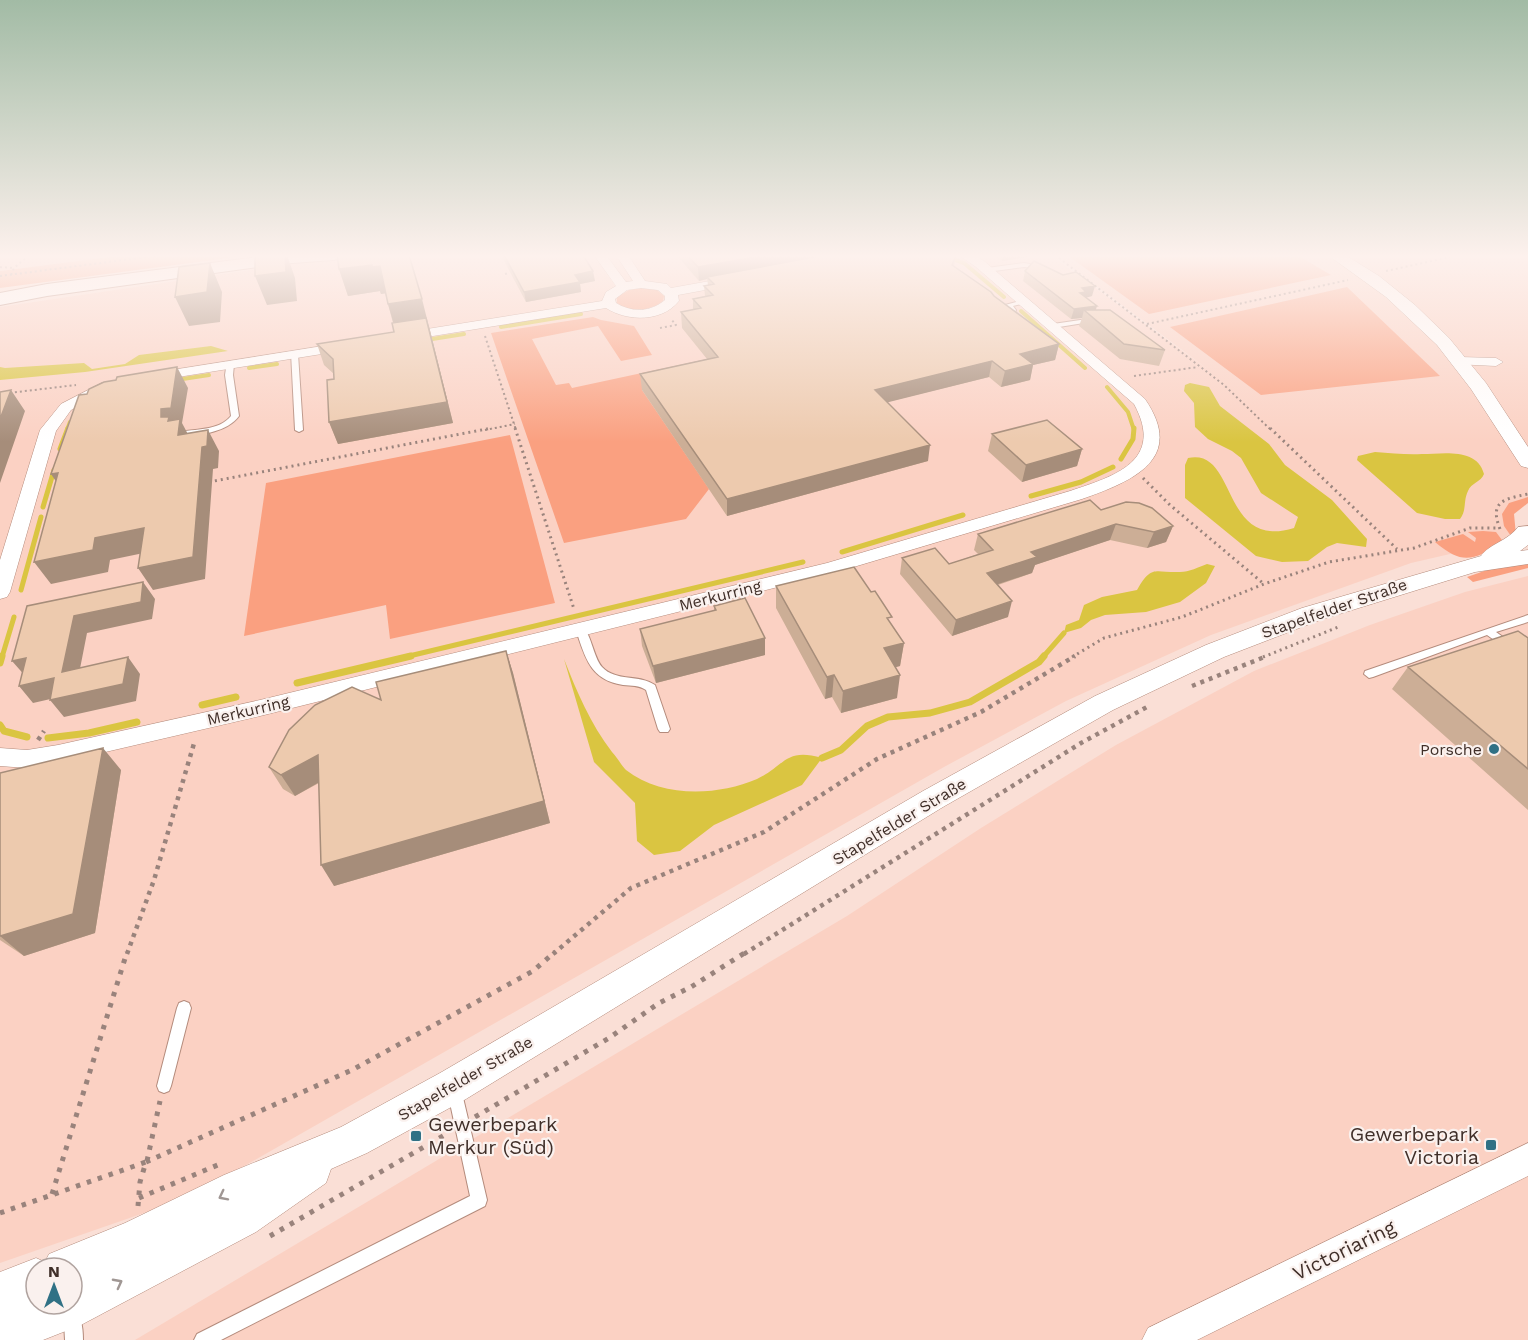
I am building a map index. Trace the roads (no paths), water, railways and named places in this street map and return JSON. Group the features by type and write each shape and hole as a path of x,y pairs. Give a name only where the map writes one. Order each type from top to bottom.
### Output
{"street":[{"path":"387,339 526,318"},
{"name":"Merkurring","path":"0,757 27,759 69,752 581,630 830,568 1076,495 1118,480 1132,472 1143,460 1153,438 1151,422 1144,408 1114,378 1053,326 1039,318"},
{"path":"1415,318 1459,361 1480,388 1528,462"},
{"path":"135,380 364,343"},
{"path":"1459,361 1496,362"},
{"path":"0,592 52,424 71,403 114,384"},
{"name":"Stapelfelder Straße","path":"84,1259 137,1238 238,1189 354,1140 453,1086 933,799 1104,703 1215,651 1311,614 1473,565 1512,547 1523,539 1527,518"},
{"name":"Stapelfelder Straße","path":"1473,565 1528,557"},
{"name":"Stapelfelder Straße","path":"84,1300 242,1218 354,1140"},
{"name":"Victoriaring","path":"1160,1340 1528,1159"},
{"path":"0,1293 24,1284"},
{"name":"Stapelfelder Straße","path":"0,1335 52,1316"}],"lane":[{"path":"1012,318 1022,326"},
{"path":"1053,326 1100,320"},
{"path":"294,354 299,430"},
{"path":"177,434 221,426 232,420 235,416 229,375 230,364"},
{"path":"1369,674 1528,618"},
{"path":"581,630 597,670 602,675 617,681 646,684 651,688 664,729"},
{"path":"1488,631 1528,660"},
{"path":"164,1086 184,1008"},
{"path":"203,1340 479,1200 464,1124 453,1086"},
{"path":"0,1319 35,1316"}],"waterway":[{"path":"501,327 559,318"},
{"path":"1028,318 1085,368"},
{"path":"426,340 464,334"},
{"path":"249,368 277,364"},
{"path":"176,380 209,375"},
{"path":"1107,387 1128,412 1134,430"},
{"path":"67,430 70,422"},
{"path":"60,449 68,428"},
{"path":"1121,459 1133,439 1134,430"},
{"path":"1031,496 1081,482 1113,467"},
{"path":"43,507 54,470"},
{"path":"842,552 963,515"},
{"path":"21,590 41,517"},
{"path":"405,657 803,562"},
{"path":"2,657 14,617"},
{"path":"1043,657 1064,633"},
{"path":"0,663 2,656"},
{"path":"297,683 411,656"},
{"path":"822,758 841,750 867,726 888,717 930,713 970,702 1039,662 1044,656"},
{"path":"202,705 236,697"},
{"path":"48,738 89,733 137,722"},
{"path":"0,725 4,731 27,737"}],"place":[{"name":"Porsche","path":"1494,749"},
{"name":"Gewerbepark Merkur (Süd)","path":"416,1136"},
{"name":"Gewerbepark Victoria","path":"1491,1145"}]}
